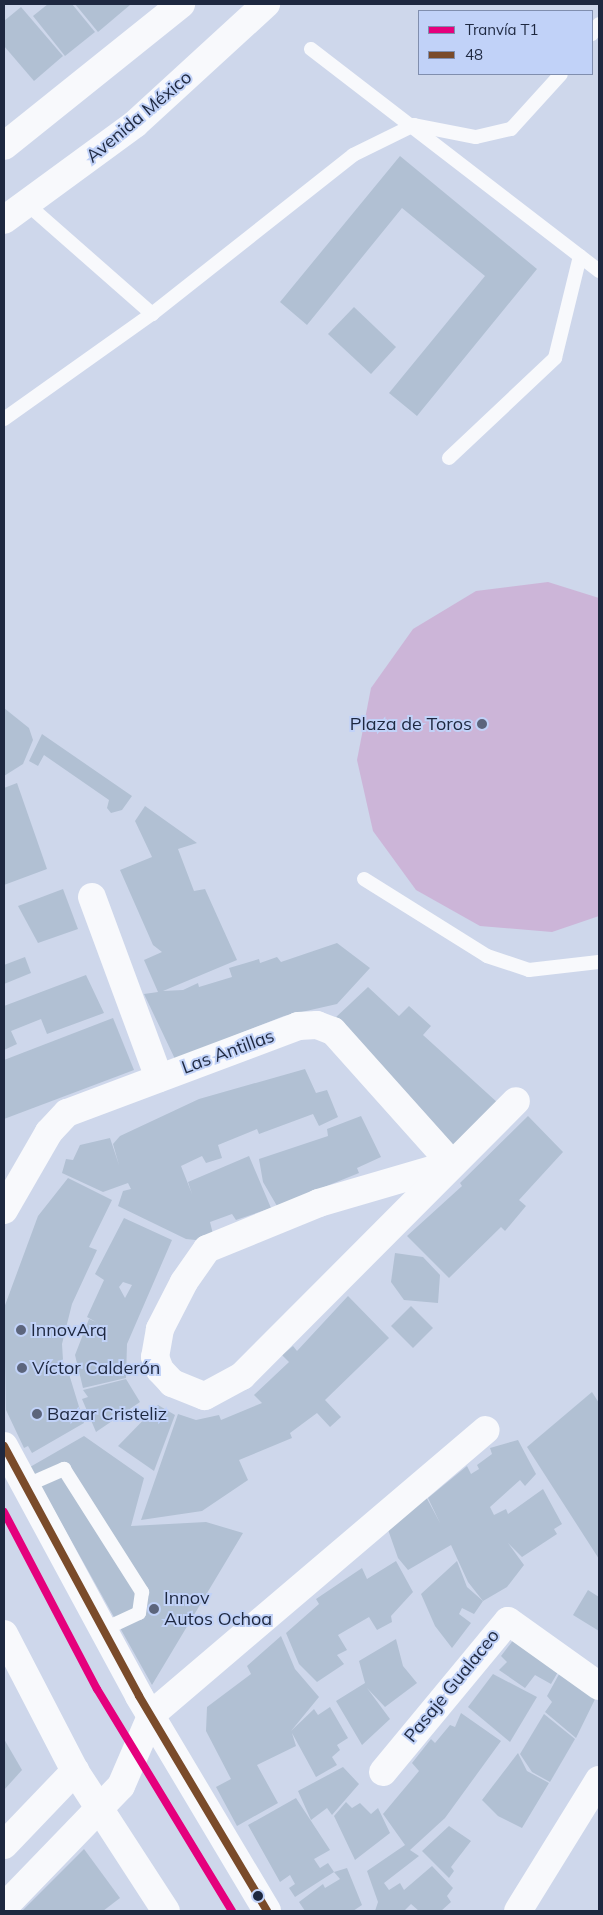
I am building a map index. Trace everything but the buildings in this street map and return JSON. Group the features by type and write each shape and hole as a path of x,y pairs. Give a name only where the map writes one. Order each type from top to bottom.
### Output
{"street":[{"path":"4,146 181,4"},
{"name":"Avenida México","path":"4,220 135,124 266,4"},
{"path":"92,897 159,1078"},
{"name":"Las Antillas","path":"4,1210 49,1132 67,1113 298,1026 317,1025 333,1031 452,1164"},
{"path":"452,1164 319,1202 207,1249 184,1282 160,1329 155,1357 160,1370 172,1382 205,1396 242,1376 516,1101"},
{"path":"4,1907 99,1808 125,1778 152,1714 486,1430"},
{"path":"4,1446 103,1630 266,1911"},
{"name":"Pasaje Gualaceo","path":"383,1772 508,1620 599,1686"},
{"path":"4,1634 75,1771 166,1911"},
{"path":"4,1845 75,1771"},
{"path":"518,1911 599,1780"}],"lane":[{"path":"311,49 414,125 599,271"},
{"path":"4,419 152,314 353,156 414,125 476,137 512,129 560,75"},
{"path":"27,204 152,314"},
{"path":"449,458 555,358 580,256"},
{"path":"364,879 487,956 529,970 599,962"},
{"path":"25,1486 64,1469 142,1592 139,1613 103,1630"}],"shaded area":[{"name":"Plaza de Toros","path":"548,582 599,598 599,916 552,932 480,926 416,890 373,831 357,760 371,688 413,629 476,591"}],"tram line":[{"name":"T1","path":"4,1512 97,1689 232,1911"}],"transit line":[{"name":"48","path":"4,1446 139,1696 267,1911"}],"place":[{"name":"Plaza de Toros","path":"482,724"},
{"name":"InnovArq","path":"21,1330"},
{"name":"Víctor Calderón","path":"22,1368"},
{"name":"Bazar Cristeliz","path":"37,1414"},
{"name":"Innov Autos Ochoa","path":"154,1609"}]}
